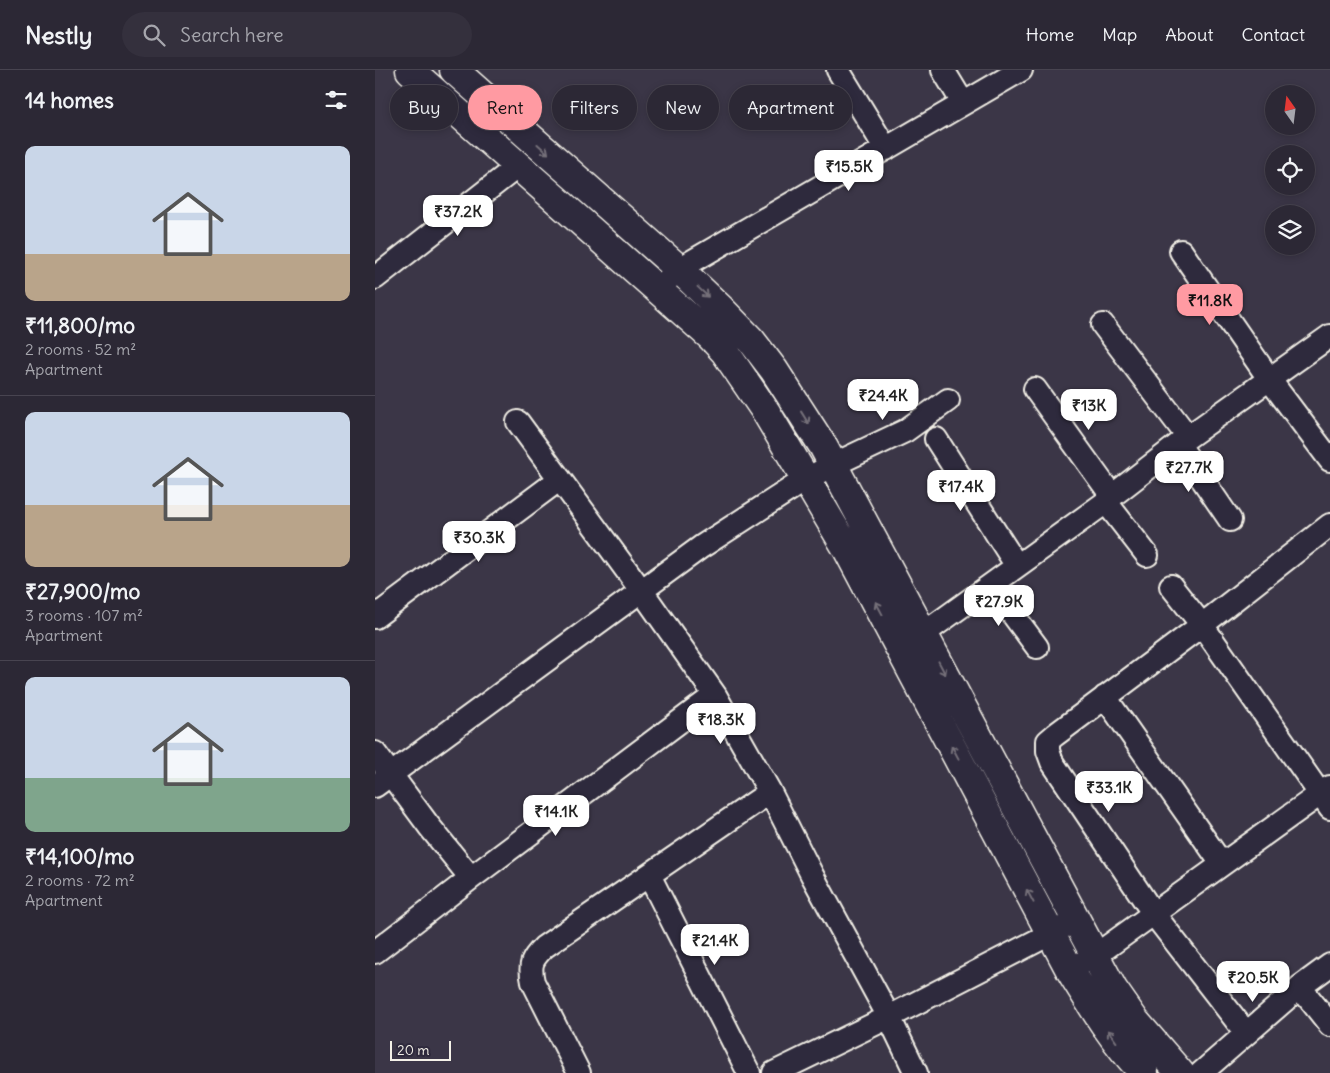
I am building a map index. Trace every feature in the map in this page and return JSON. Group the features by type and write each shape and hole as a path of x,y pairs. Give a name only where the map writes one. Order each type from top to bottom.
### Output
{"street":[{"path":"410,70 658,289 725,352 766,412 847,548 1069,970 1115,1039 1144,1073"},
{"path":"454,70 679,269 751,340 774,370 823,446 1113,989 1136,1022 1180,1073"},
{"path":"838,70 886,148"},
{"path":"943,70 963,103"},
{"path":"658,289 679,269 1021,70"},
{"path":"375,278 518,166"},
{"path":"1181,251 1270,380 1330,460"},
{"path":"1103,325 1183,441 1230,520"},
{"path":"923,634 1109,499 1183,441 1330,336"},
{"path":"1035,389 1147,555"},
{"path":"383,780 701,547 806,479 905,432 948,400"},
{"path":"518,422 715,695 770,792 889,1017 916,1073"},
{"path":"936,439 1017,566"},
{"path":"375,616 559,478"},
{"path":"1247,1033 1153,913 1052,762 1048,751 1048,741 1202,625 1330,525"},
{"path":"991,585 1037,647"},
{"path":"1069,970 1095,955 1222,864 1327,796 1202,625 1171,586"},
{"path":"375,952 715,695"},
{"path":"1105,697 1222,864"},
{"path":"375,754 383,780 471,878"},
{"path":"579,1073 533,982 531,970 533,958 544,947 770,792"},
{"path":"649,875 749,1073"},
{"path":"774,1073 889,1017 1077,920"},
{"path":"1201,1073 1299,987 1330,965"},
{"path":"1299,987 1330,1025"}]}
